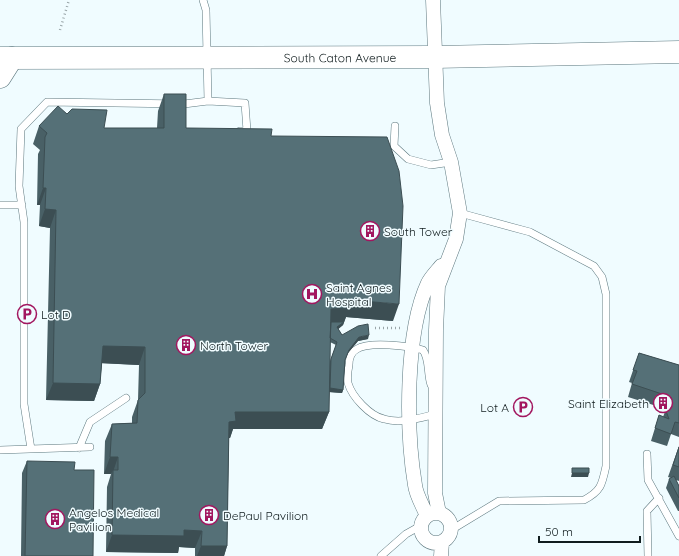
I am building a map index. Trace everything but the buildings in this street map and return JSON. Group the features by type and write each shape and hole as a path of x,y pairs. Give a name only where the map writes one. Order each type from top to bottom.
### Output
{"main road":[{"name":"South Caton Avenue","path":"6,58 435,56 679,52"},
{"path":"0,77 6,58"}],"street":[{"path":"429,518 448,519 450,530 449,535 442,542 436,543 428,540 422,532 429,518 435,493 438,286 456,239 460,213 451,162 442,135 437,103 433,0"},
{"path":"429,518 415,487 409,420 412,347 418,315 429,282 448,257"},
{"path":"441,556 442,542"}],"lane":[{"path":"203,0 206,10 208,100"},
{"path":"31,449 24,404 24,222 19,186 21,129 47,102 184,107 208,100 244,103 247,131 231,131"},
{"path":"395,126 394,146 408,159 431,165 451,162"},
{"path":"0,205 22,205"},
{"path":"450,530 499,501 584,500 595,494 602,484 606,466 606,294 602,277 594,266 530,232 460,213"},
{"path":"436,398 428,376 427,356 423,350 412,347 365,346 355,350 349,358 348,383 352,392 371,413 385,420 409,420 436,414"},
{"path":"79,448 90,422 126,398"},
{"path":"0,450 90,447"},
{"path":"647,454 648,480 679,536"},
{"path":"648,556 647,511 659,498"},
{"path":"381,556 406,534 429,518"}],"path":[{"path":"60,30 69,0"},
{"path":"375,328 409,328"}],"place":[{"name":"South Tower","path":"370,231"},
{"name":"Saint Agnes Hospital","path":"312,294"},
{"name":"Lot D","path":"27,314"},
{"name":"North Tower","path":"186,345"},
{"name":"Saint Elizabeth","path":"663,403"},
{"name":"Lot A","path":"523,407"},
{"name":"DePaul Pavilion","path":"209,515"},
{"name":"Angelos Medical Pavilion","path":"55,519"}]}
